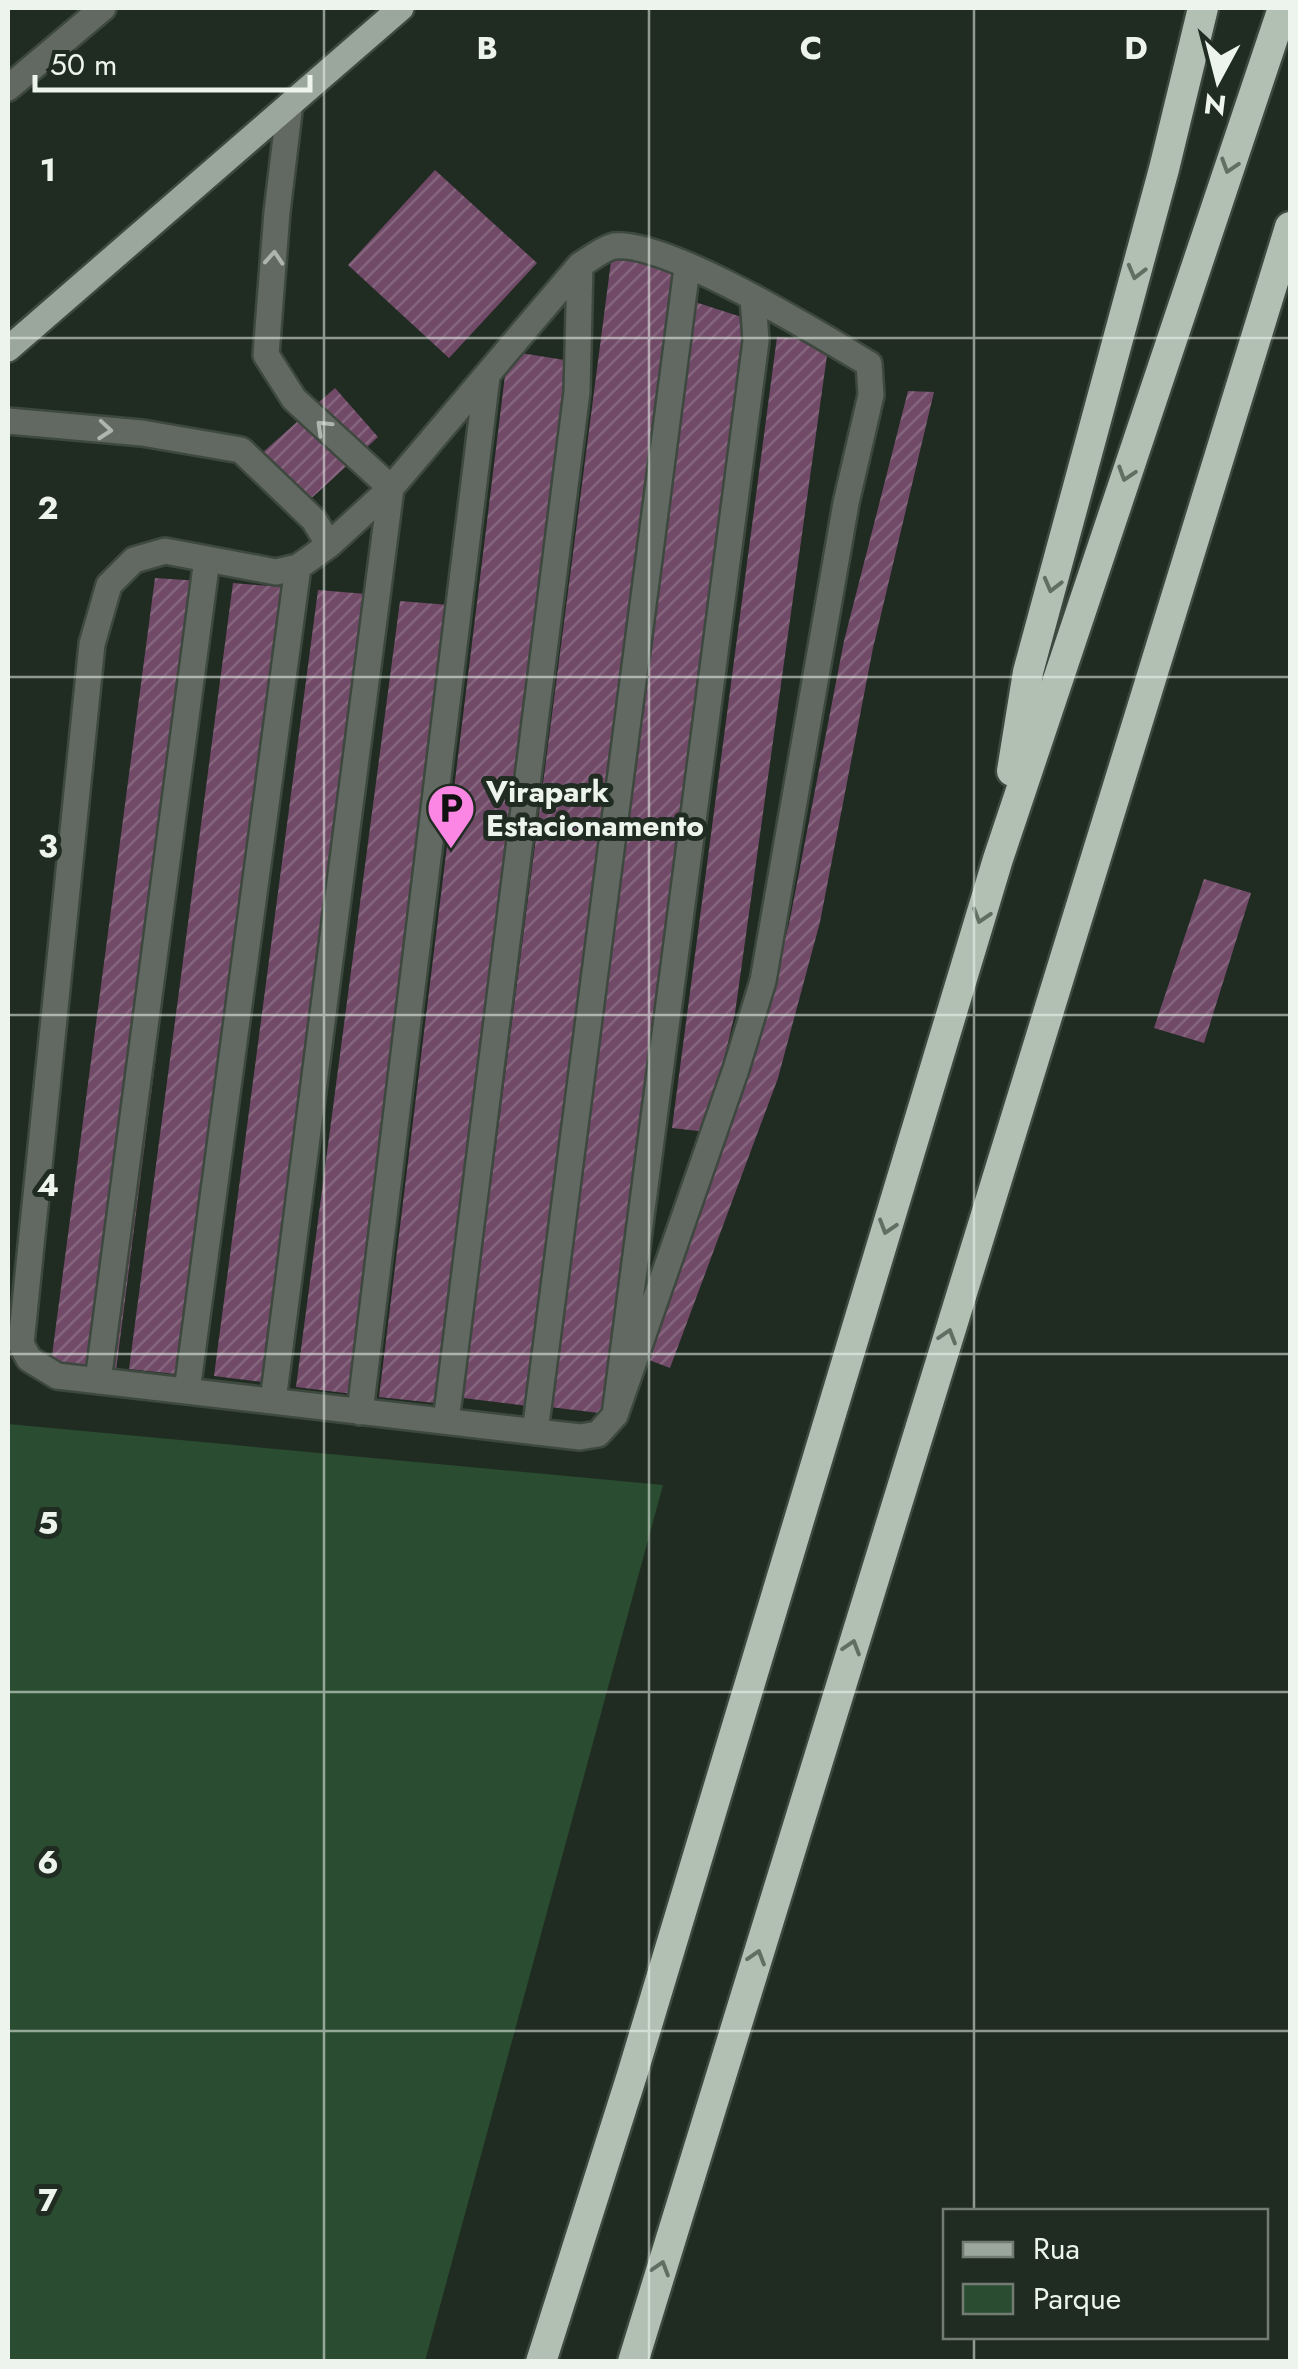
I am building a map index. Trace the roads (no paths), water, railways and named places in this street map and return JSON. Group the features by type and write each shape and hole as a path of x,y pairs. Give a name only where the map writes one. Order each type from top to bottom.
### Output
{"highway":[{"path":"998,860 1028,672 1164,169 1203,8"},
{"path":"541,2362 632,2075 998,860 1284,8"},
{"path":"633,2362 1290,227"}],"main road":[{"path":"8,350 401,8"}],"street":[{"path":"8,88 102,8"},
{"path":"290,104 266,355 294,399 390,488"},
{"path":"613,246 649,251 753,297 869,364 871,396 846,502 763,981 615,1414 598,1434 580,1438 57,1376 29,1358 21,1344 92,644 109,586 134,560 166,550 276,572 298,568 329,546 390,488 580,265 613,246"},
{"path":"446,1422 576,392 580,265"},
{"path":"536,1432 688,268"},
{"path":"615,1414 756,341 753,297"},
{"path":"360,1412 487,376"},
{"path":"8,421 142,433 242,450 314,520 329,546"},
{"path":"273,1402 390,488"},
{"path":"98,1380 206,559"},
{"path":"187,1391 298,568"}],"place":[{"name":"Virapark Estacionamento","path":"451,850"}]}
